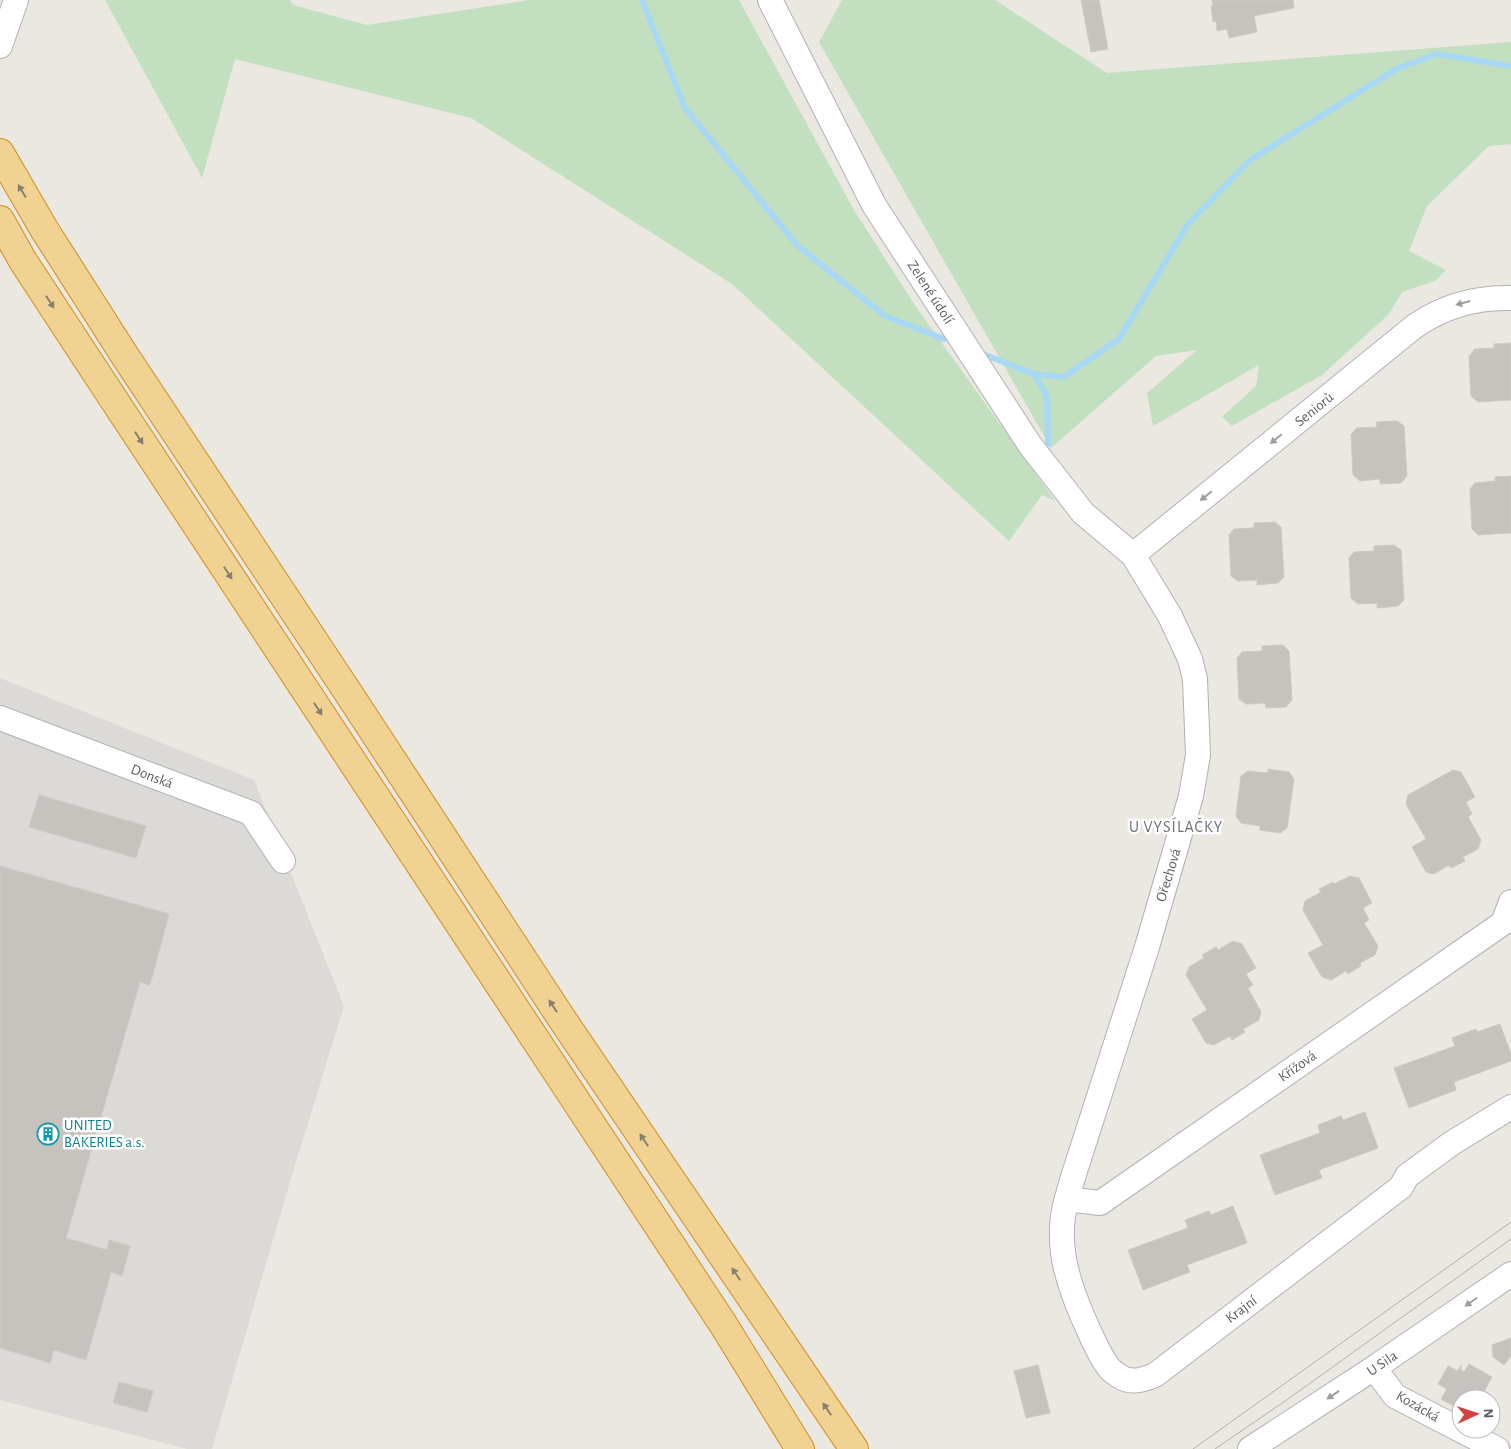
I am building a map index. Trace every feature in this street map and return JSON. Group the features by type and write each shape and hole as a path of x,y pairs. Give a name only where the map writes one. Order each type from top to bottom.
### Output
{"highway":[{"path":"0,153 44,229 125,356 562,1019 854,1449"},
{"path":"0,220 23,261 723,1324 800,1449"}],"street":[{"path":"0,46 16,0"},
{"name":"Zelené údolí","path":"770,0 874,205 1030,445 1084,513 1133,555"},
{"name":"Seniorů","path":"1133,555 1415,326 1432,315 1456,305 1477,300 1511,298"},
{"name":"Ořechová","path":"1067,1199 1178,845 1191,796 1198,755 1195,679 1190,659 1170,616 1133,555"},
{"name":"Donská","path":"0,718 251,813 283,861"},
{"name":"Křížová","path":"1067,1199 1100,1204 1503,923 1511,902"},
{"name":"Krajní","path":"1067,1199 1062,1228 1063,1251 1071,1285 1096,1344 1110,1369 1121,1377 1133,1381 1143,1380 1155,1375 1401,1187 1407,1176 1452,1143 1511,1107"},
{"name":"U Sila","path":"1250,1449 1374,1368 1511,1274"},
{"name":"Kozácká","path":"1374,1368 1395,1396 1497,1449"}],"shaded area":[{"path":"0,678 254,780 344,1006 287,1192 212,1449 187,1449 0,1400"}],"green space":[{"path":"105,0 290,0 293,5 367,25 529,0 739,0 854,210 916,307 1055,501 1042,495 1009,541 732,284 471,118 235,59 202,178"},
{"path":"842,0 995,0 1107,73 1511,42 1511,144 1489,146 1427,206 1409,251 1446,270 1435,281 1402,292 1389,314 1322,375 1232,426 1222,417 1256,386 1259,365 1153,426 1147,393 1197,350 1156,356 1051,448 819,42"}],"building":[{"path":"1081,0 1099,0 1108,49 1091,52"},
{"path":"1212,0 1293,0 1294,8 1254,16 1257,32 1229,38 1227,29 1217,31 1216,21 1213,22"},
{"path":"1511,343 1511,400 1478,402 1471,396 1469,356 1475,349 1494,348 1494,344"},
{"path":"1397,421 1404,426 1407,476 1401,483 1380,484 1380,479 1360,481 1353,475 1351,434 1357,428 1377,427 1376,422"},
{"path":"1511,476 1511,533 1478,535 1472,529 1470,489 1475,483 1495,481 1495,477"},
{"path":"1275,522 1281,527 1284,577 1278,583 1257,585 1257,580 1238,581 1231,576 1229,535 1234,529 1254,528 1254,523"},
{"path":"1394,545 1401,550 1404,600 1398,606 1377,608 1377,603 1358,604 1351,598 1349,558 1354,552 1374,551 1374,546"},
{"path":"1283,645 1289,651 1292,700 1286,707 1266,708 1265,703 1246,704 1239,699 1237,658 1242,652 1262,651 1262,646"},
{"path":"1268,769 1289,772 1294,779 1287,828 1280,833 1260,830 1260,826 1241,823 1236,816 1241,776 1248,771 1268,773"},
{"path":"1453,770 1461,772 1475,797 1466,802 1472,814 1468,817 1481,840 1478,849 1463,857 1465,861 1451,868 1449,865 1434,874 1426,872 1412,847 1426,839 1406,804 1408,795"},
{"path":"39,795 146,826 136,858 29,827"},
{"name":"UNITED BAKERIES a.s.","path":"0,866 169,914 150,985 140,982 66,1238 107,1250 109,1240 130,1246 122,1276 111,1272 86,1360 54,1350 50,1363 0,1348"},
{"path":"1350,876 1359,878 1372,903 1363,908 1369,920 1364,923 1378,946 1375,955 1360,963 1361,966 1348,974 1346,971 1331,980 1322,977 1308,953 1323,945 1303,910 1305,901 1321,892 1319,889"},
{"path":"1233,941 1242,944 1256,968 1246,974 1253,985 1248,988 1261,1012 1259,1020 1243,1029 1245,1032 1232,1040 1230,1036 1214,1045 1206,1043 1192,1019 1207,1010 1186,975 1189,967 1204,958 1202,955 1216,947 1218,950"},
{"path":"1500,1024 1511,1054 1511,1061 1454,1082 1456,1090 1409,1108 1394,1068 1455,1046 1452,1038 1476,1029 1477,1032"},
{"path":"1365,1112 1378,1148 1319,1170 1322,1178 1275,1195 1260,1155 1320,1133 1318,1125 1341,1116 1343,1120"},
{"path":"1233,1206 1247,1243 1187,1265 1190,1272 1143,1290 1128,1250 1188,1228 1185,1220 1209,1211 1211,1215"},
{"path":"1511,1338 1511,1356 1504,1365 1493,1357 1492,1345"},
{"path":"1469,1364 1492,1377 1485,1389 1451,1389 1451,1404 1441,1399 1447,1389 1438,1384 1448,1366 1458,1371 1461,1365 1461,1372 1462,1370 1464,1372"},
{"path":"1038,1365 1050,1413 1026,1418 1014,1371"},
{"path":"119,1382 153,1391 147,1412 113,1403"}],"waterway":[{"path":"642,0 685,108 797,245 885,316 944,339"},
{"path":"1034,374 1064,377 1119,339 1188,224 1250,160 1398,68 1437,54 1511,66"},
{"path":"980,353 1034,374 1047,396 1048,444"}],"tram line":[{"path":"1193,1449 1511,1222"},
{"path":"1215,1449 1511,1239"}],"place":[{"name":"UNITED BAKERIES a.s.","path":"48,1134"}],"district":[{"name":"U VYSÍLAČKY","path":"1176,826"}]}
